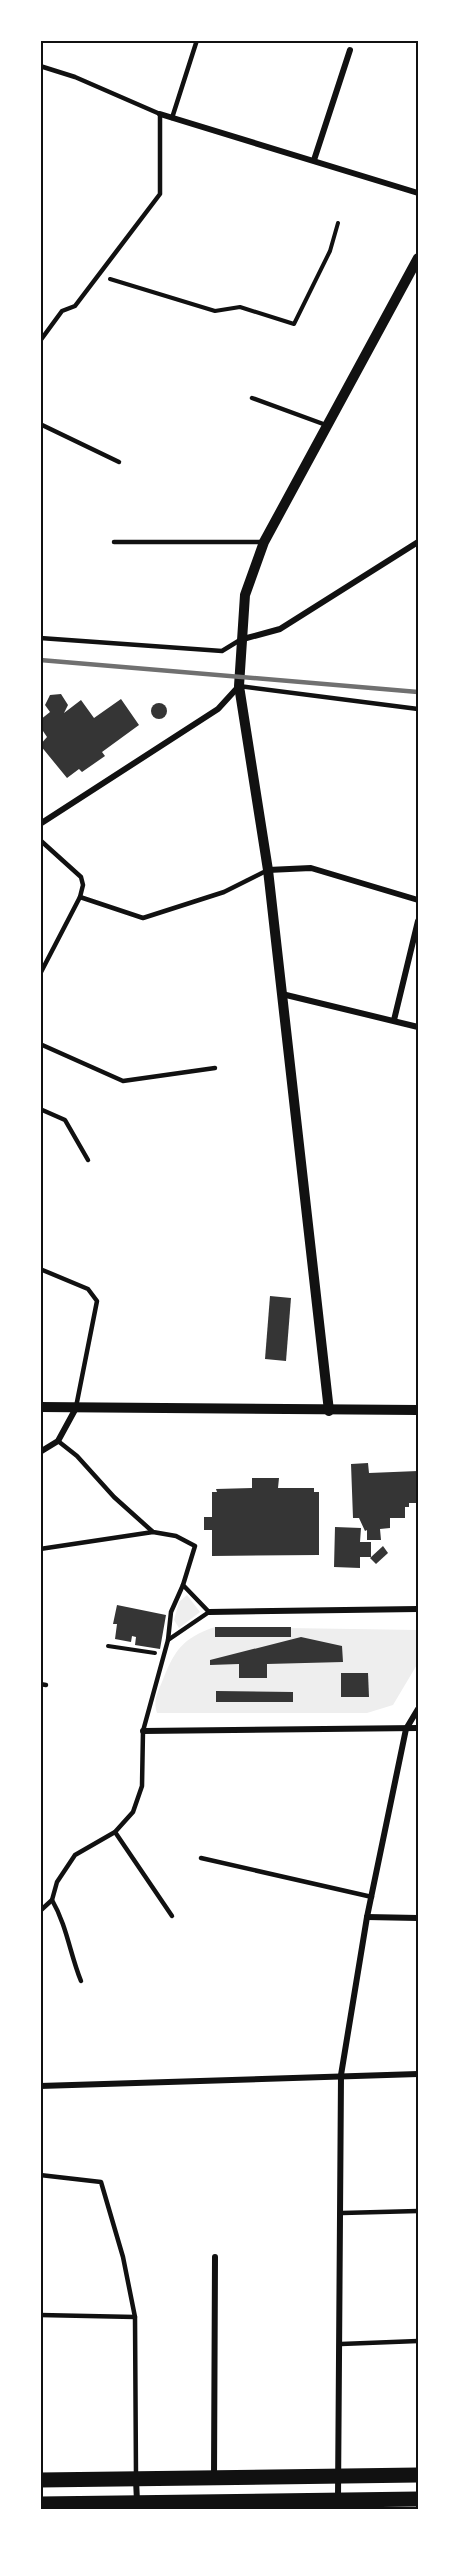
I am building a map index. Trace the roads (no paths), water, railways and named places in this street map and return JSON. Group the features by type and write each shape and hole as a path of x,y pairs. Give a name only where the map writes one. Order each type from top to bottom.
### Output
{"main road":[{"path":"40,2480 418,2475"},
{"path":"40,2504 338,2505 418,2499"}],"street":[{"path":"314,160 350,50"},
{"path":"160,114 418,192"},
{"path":"329,1411 268,870 240,686 244,595 264,542 418,258"},
{"path":"243,639 279,628 418,542"},
{"path":"40,824 218,709 240,686"},
{"path":"268,870 311,868 418,900"},
{"path":"394,1020 418,921"},
{"path":"282,994 418,1026"},
{"path":"40,1407 418,1410"},
{"path":"40,1452 58,1441 76,1408"},
{"path":"209,1611 418,1610"},
{"path":"338,2505 342,2213 341,2075 368,1917 406,1728 418,1709"},
{"path":"143,1731 418,1728"},
{"path":"368,1917 418,1918"},
{"path":"40,2086 418,2074"},
{"path":"214,2478 215,2257"},
{"path":"136,2480 137,2506"}],"lane":[{"path":"172,118 197,40"},
{"path":"40,66 75,77 160,114 160,194 141,222 96,275 75,306 63,311 40,341"},
{"path":"252,398 328,426"},
{"path":"40,424 118,462"},
{"path":"114,542 264,542"},
{"path":"40,638 222,651 243,639"},
{"path":"240,686 418,709"},
{"path":"40,840 81,877 83,885 80,897 40,974"},
{"path":"80,897 143,918 224,892 268,870"},
{"path":"40,1044 123,1081 216,1068"},
{"path":"40,1109 65,1120 88,1160"},
{"path":"40,1269 88,1289 97,1301 76,1408"},
{"path":"58,1441 77,1456 114,1497 153,1532"},
{"path":"40,1549 153,1532 176,1536 195,1546 183,1585 171,1612 168,1640 143,1731 142,1786 132,1812 115,1832 75,1855 57,1882 52,1900 40,1911"},
{"path":"168,1640 209,1611 183,1585"},
{"path":"115,1832 172,1916"},
{"path":"201,1858 372,1897"},
{"path":"52,1900 65,1923 73,1961 81,1981"},
{"path":"40,2175 101,2181 123,2257 135,2317 136,2480"},
{"path":"342,2213 418,2211"},
{"path":"40,2315 135,2317"},
{"path":"341,2344 418,2341"}],"railway":[{"path":"40,660 418,692"}]}
